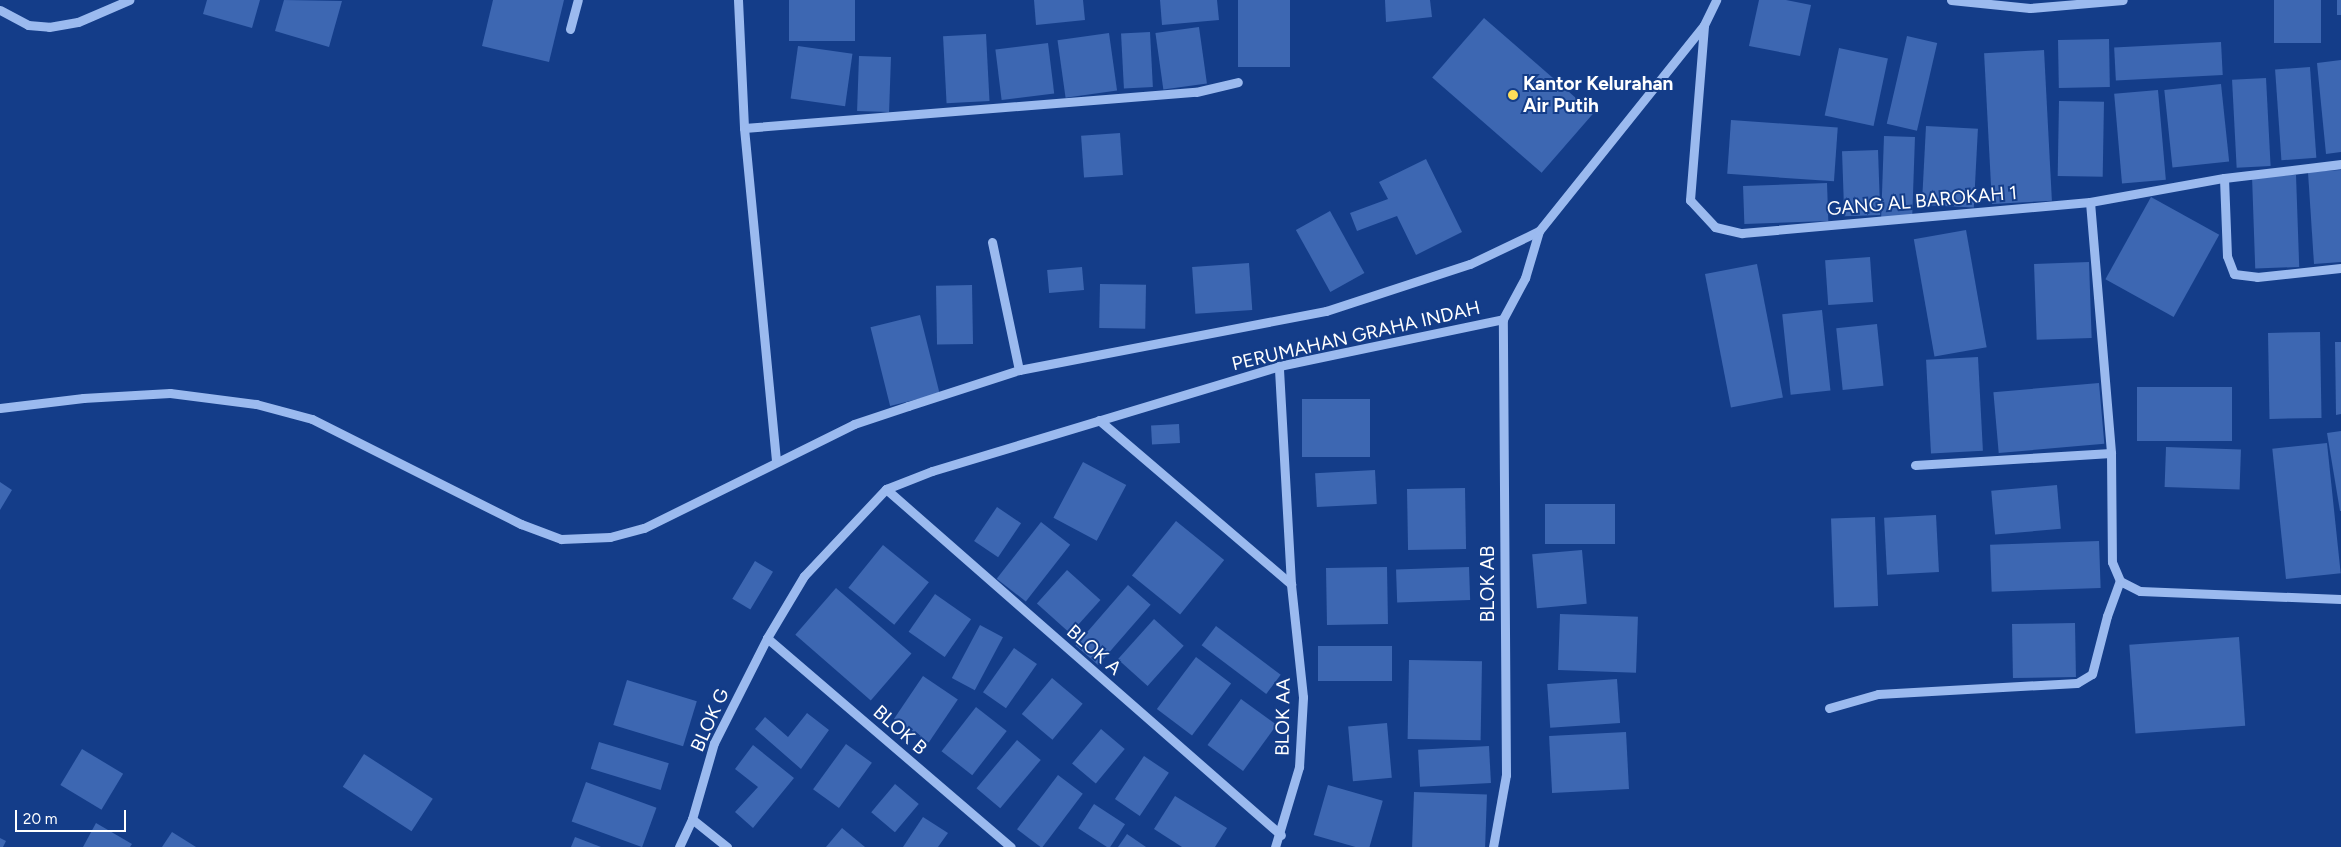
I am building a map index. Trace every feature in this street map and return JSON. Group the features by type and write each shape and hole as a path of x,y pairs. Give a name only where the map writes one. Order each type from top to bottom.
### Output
{"street":[{"path":"0,10 28,25 49,27 78,22 129,0"},
{"path":"570,29 578,0"},
{"path":"738,0 744,128 776,461"},
{"name":"PERUMAHAN GRAHA INDAH","path":"767,638 804,576 886,489 1099,420 1279,366 1503,320 1525,278 1540,231 1704,25 1716,0"},
{"path":"1951,0 2030,8 2123,0"},
{"name":"GANG AL BAROKAH 1","path":"1704,25 1690,200 1715,227 1742,233 2090,202 2224,178 2341,164"},
{"path":"744,128 1196,92 1238,82"},
{"path":"2224,178 2227,256 2234,274 2258,277 2341,268"},
{"path":"2090,202 2111,453 2112,562 2120,581 2140,590 2341,599"},
{"path":"0,408 83,398 170,393 256,404 312,419 521,524 561,539 610,538 644,528 854,424 1019,370 1326,311 1470,264 1540,231"},
{"path":"992,242 1019,370"},
{"name":"BLOK AB","path":"1493,847 1506,775 1503,320"},
{"name":"BLOK AA","path":"1275,847 1281,835 1299,767 1303,697 1291,584 1279,366"},
{"path":"1099,420 1291,584"},
{"path":"1915,465 2111,453"},
{"name":"BLOK A","path":"886,489 1281,835"},
{"path":"1829,708 1878,694 2077,683 2092,674 2106,616 2120,581"},
{"name":"BLOK G","path":"680,847 692,819 714,743 767,638"},
{"name":"BLOK B","path":"767,638 1011,847"},
{"path":"692,819 727,847"}],"building":[{"path":"207,0 260,0 252,28 203,14"},
{"path":"284,0 342,1 329,47 275,31"},
{"path":"493,0 564,0 549,62 482,46"},
{"path":"789,0 855,0 855,41 789,41"},
{"path":"1034,0 1083,0 1085,20 1036,25"},
{"path":"1160,0 1217,0 1219,20 1162,25"},
{"path":"1238,0 1290,0 1290,67 1238,67"},
{"path":"1385,0 1430,0 1432,17 1386,22"},
{"path":"1759,0 1786,0 1811,5 1800,56 1749,46"},
{"path":"2274,0 2321,0 2321,43 2274,43"},
{"path":"2337,0 2341,0 2341,15 2337,15"},
{"name":"Kantor Kelurahan Air Putih","path":"1484,18 1593,113 1542,173 1432,78"},
{"path":"1199,27 1207,83 1163,90 1155,33"},
{"path":"1150,32 1153,87 1124,88 1121,34"},
{"path":"1109,33 1117,90 1066,98 1058,40"},
{"path":"986,34 990,101 947,103 943,36"},
{"path":"1907,36 1937,43 1917,131 1887,124"},
{"path":"2109,39 2110,87 2059,88 2058,40"},
{"path":"2221,42 2223,75 2116,81 2114,48"},
{"path":"1048,43 1054,94 1002,100 995,49"},
{"path":"798,46 852,54 845,106 791,98"},
{"path":"1839,48 1888,58 1874,126 1825,115"},
{"path":"2044,50 2052,201 1992,204 1984,53"},
{"path":"859,56 891,57 889,112 857,111"},
{"path":"2341,60 2341,152 2326,154 2317,63"},
{"path":"2310,67 2316,158 2281,160 2275,69"},
{"path":"2266,78 2271,166 2237,168 2232,80"},
{"path":"2221,84 2229,162 2172,168 2164,90"},
{"path":"2158,90 2166,180 2122,183 2114,94"},
{"path":"2059,101 2104,102 2103,177 2058,176"},
{"path":"1731,120 1838,127 1834,181 1727,174"},
{"path":"1926,126 1978,129 1974,208 1922,205"},
{"path":"1120,133 1123,175 1084,178 1081,136"},
{"path":"1884,136 1915,137 1912,218 1881,217"},
{"path":"1878,150 1880,215 1844,216 1842,151"},
{"path":"1426,159 1462,232 1416,255 1397,216 1357,231 1350,213 1388,199 1379,182"},
{"path":"2341,170 2341,262 2314,264 2308,172"},
{"path":"2296,175 2299,267 2255,268 2252,177"},
{"path":"1827,183 1828,221 1744,224 1743,186"},
{"path":"2151,197 2219,235 2174,317 2105,279"},
{"path":"1330,211 1364,273 1330,292 1296,230"},
{"path":"1966,230 1987,347 1934,356 1914,239"},
{"path":"1870,257 1873,302 1828,305 1825,260"},
{"path":"2089,262 2092,338 2037,340 2034,264"},
{"path":"1249,263 1252,310 1195,314 1192,267"},
{"path":"1757,264 1783,398 1731,408 1705,274"},
{"path":"1082,267 1084,290 1049,293 1047,270"},
{"path":"1100,284 1146,285 1145,329 1099,328"},
{"path":"972,285 973,344 937,345 936,286"},
{"path":"1822,310 1830,391 1791,395 1782,314"},
{"path":"920,315 940,394 890,406 871,327"},
{"path":"1877,324 1883,386 1843,390 1836,328"},
{"path":"2320,332 2322,418 2270,419 2268,333"},
{"path":"2335,342 2341,342 2341,414 2336,415"},
{"path":"1978,357 1983,451 1931,454 1926,360"},
{"path":"2099,383 2104,444 1999,453 1993,392"},
{"path":"2137,387 2232,387 2232,441 2137,441"},
{"path":"1302,399 1370,399 1370,457 1302,457"},
{"path":"1179,424 1180,443 1152,444 1151,425"},
{"path":"2341,431 2341,511 2340,511 2327,433"},
{"path":"2327,443 2341,573 2286,579 2272,449"},
{"path":"2166,447 2241,450 2240,490 2165,487"},
{"path":"1083,462 1126,485 1097,541 1053,518"},
{"path":"1375,470 1377,504 1317,507 1315,473"},
{"path":"0,482 12,490 0,510"},
{"path":"2057,485 2061,529 1995,535 1991,491"},
{"path":"1465,488 1466,549 1408,550 1407,489"},
{"path":"1545,504 1615,504 1615,544 1545,544"},
{"path":"997,507 1021,523 998,557 974,541"},
{"path":"1936,515 1939,572 1887,575 1884,518"},
{"path":"1875,517 1878,606 1834,607 1831,519"},
{"path":"1176,521 1224,560 1180,614 1132,575"},
{"path":"1041,522 1070,545 1026,602 997,579"},
{"path":"2099,541 2101,588 1992,592 1990,545"},
{"path":"883,545 929,582 894,625 848,588"},
{"path":"1582,550 1587,604 1537,608 1532,554"},
{"path":"755,561 773,572 750,610 732,599"},
{"path":"1387,567 1388,624 1327,625 1326,568"},
{"path":"1469,567 1470,600 1397,603 1396,570"},
{"path":"1067,570 1100,600 1070,634 1037,603"},
{"path":"1128,585 1151,605 1098,665 1076,645"},
{"path":"836,588 911,654 871,700 795,635"},
{"path":"935,594 971,619 945,657 909,632"},
{"path":"1560,614 1638,617 1636,673 1558,670"},
{"path":"1154,619 1184,646 1148,686 1118,659"},
{"path":"2075,623 2076,677 2013,678 2012,624"},
{"path":"980,625 1003,637 975,690 952,678"},
{"path":"1216,626 1281,675 1266,694 1202,645"},
{"path":"2239,637 2245,726 2135,733 2129,645"},
{"path":"1318,646 1392,646 1392,681 1318,681"},
{"path":"1014,648 1037,664 1006,708 983,692"},
{"path":"1196,657 1231,683 1192,735 1157,709"},
{"path":"1409,660 1482,661 1481,740 1408,739"},
{"path":"923,676 958,699 929,743 894,719"},
{"path":"1052,678 1083,704 1052,740 1022,714"},
{"path":"1617,679 1620,723 1550,728 1547,684"},
{"path":"627,680 697,701 683,746 613,725"},
{"path":"1241,699 1277,725 1243,771 1207,745"},
{"path":"976,707 1007,731 972,775 942,751"},
{"path":"807,713 829,730 801,769 755,729 765,717 788,737"},
{"path":"1387,723 1392,778 1353,781 1348,726"},
{"path":"1101,729 1125,749 1096,783 1072,763"},
{"path":"1626,732 1629,789 1552,793 1549,736"},
{"path":"1017,740 1041,760 1000,808 977,788"},
{"path":"599,742 669,763 661,790 591,769"},
{"path":"846,744 872,763 839,808 813,789"},
{"path":"753,745 794,778 753,828 735,812 758,787 735,769"},
{"path":"1489,746 1491,783 1420,787 1418,750"},
{"path":"82,749 123,774 102,810 60,785"},
{"path":"364,754 433,799 412,831 343,787"},
{"path":"1144,756 1169,773 1140,816 1115,799"},
{"path":"1058,775 1083,794 1043,847 1017,829"},
{"path":"586,782 656,808 642,847 572,821"},
{"path":"895,784 919,804 895,832 871,812"},
{"path":"1328,785 1383,801 1370,847 1356,847 1314,835"},
{"path":"1414,792 1487,795 1485,847 1412,847"},
{"path":"1175,796 1227,828 1215,847 1182,847 1154,829"},
{"path":"1094,804 1125,824 1110,847 1107,847 1078,828"},
{"path":"923,817 948,833 938,847 903,847"},
{"path":"96,823 132,844 130,847 83,847"},
{"path":"842,828 865,847 826,847"},
{"path":"172,832 196,847 162,847"},
{"path":"1127,834 1146,847 1118,847"},
{"path":"575,837 601,847 571,847"},
{"path":"0,838 6,841 3,847 0,847"}],"place":[{"name":"Kantor Kelurahan Air Putih","path":"1513,95"}]}
